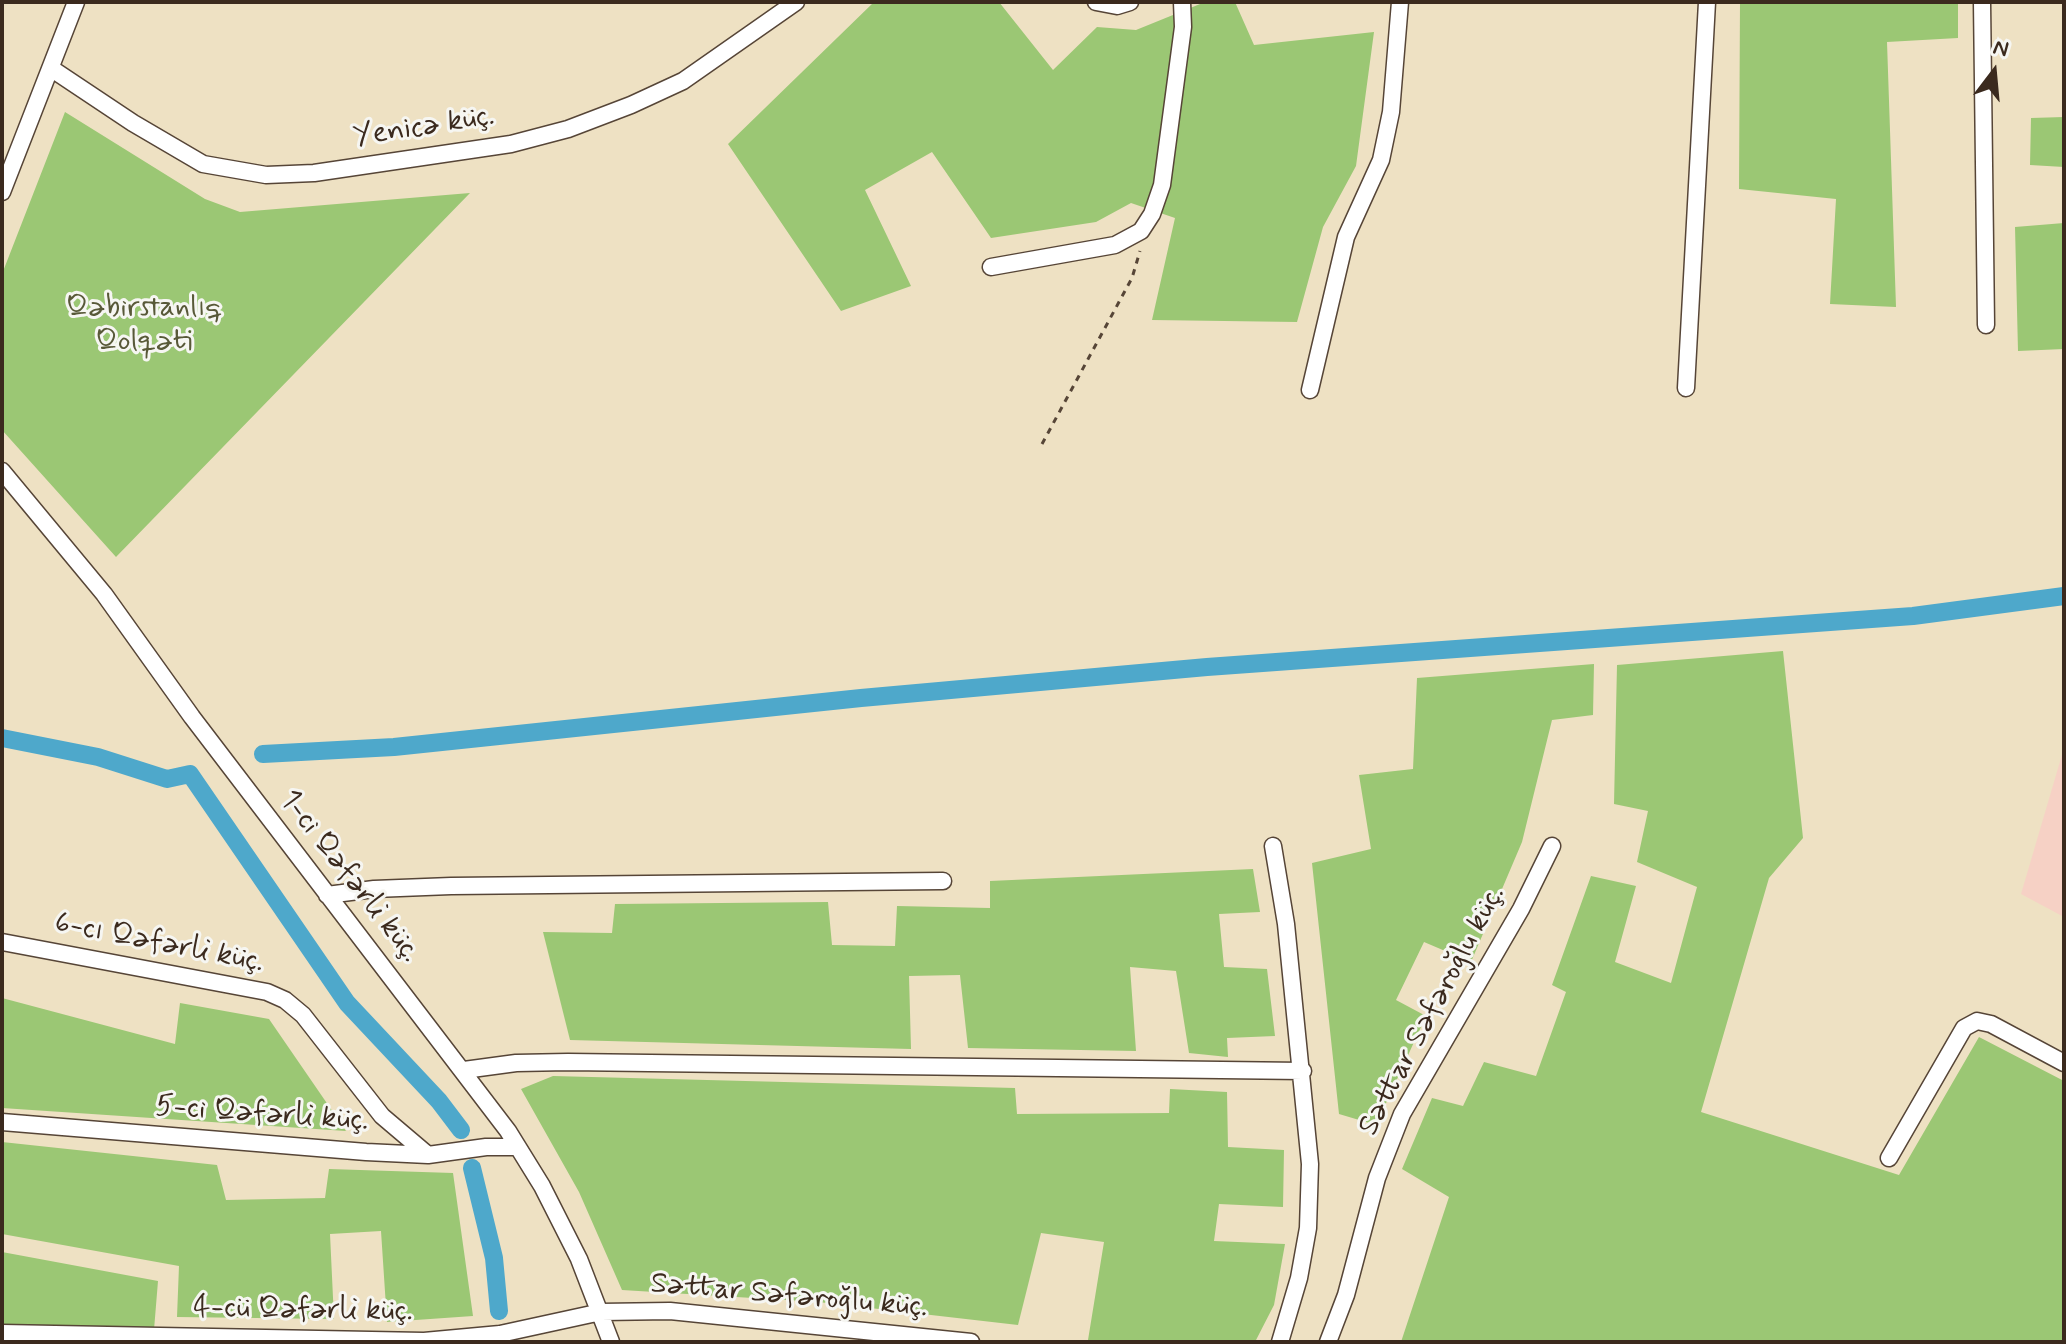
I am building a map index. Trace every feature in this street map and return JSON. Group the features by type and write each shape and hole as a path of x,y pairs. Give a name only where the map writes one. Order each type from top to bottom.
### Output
{"street":[{"path":"2,192 76,2"},
{"name":"Yenicə küç.","path":"52,69 133,123 203,164 266,175 314,173 511,144 568,129 683,81 796,2"},
{"path":"1096,2 1117,6 1130,2"},
{"path":"991,267 1115,245 1141,231 1152,214 1162,185 1183,27 1182,2"},
{"path":"1310,390 1346,237 1381,160 1391,112 1400,2"},
{"path":"1686,388 1707,2"},
{"path":"1982,2 1986,325"},
{"name":"1-ci Qəfərli küç.","path":"2,471 104,594 192,717 464,1070 518,1147 573,1247 611,1342"},
{"path":"1273,846 1286,924 1310,1164 1308,1228 1299,1278 1280,1342"},
{"name":"Səttar Səfəroğlu küç.","path":"1328,1342 1346,1295 1377,1178 1402,1114 1521,909 1552,846"},
{"path":"327,895 374,889 451,886 943,881"},
{"name":"6-cı Qəfərli küç.","path":"2,942 267,992 285,1000 303,1015 382,1116 428,1155"},
{"path":"1889,1158 1964,1028 1977,1021 1991,1024 2064,1063"},
{"path":"464,1070 516,1063 568,1062 1303,1071"},
{"name":"5-ci Qəfərli küç.","path":"2,1122 329,1150 428,1155 473,1148 518,1147"},
{"name":"Səttar Səfəroğlu küç.","path":"601,1312 670,1311 971,1342"},
{"name":"4-cü Qəfərli küç.","path":"2,1333 424,1341 500,1334 601,1312"}],"path":[{"path":"1042,444 1132,278 1141,249 1141,231"}],"shaded area":[{"path":"2064,748 2064,917 2021,894"}],"green space":[{"path":"874,2 999,2 1053,70 1097,27 1136,30 1205,2 1235,2 1254,45 1374,32 1356,166 1323,227 1297,322 1152,320 1175,218 1131,203 1096,222 991,238 932,152 865,190 911,286 841,311 728,144"},
{"path":"1740,2 1958,2 1958,38 1887,42 1896,307 1830,304 1836,199 1739,189"},
{"name":"Qəbirstanlıq Qolqəti","path":"65,112 205,199 240,212 470,193 116,557 2,430 2,274"},
{"path":"2064,117 2064,167 2030,165 2031,118"},
{"path":"2064,223 2064,349 2018,351 2015,227"},
{"path":"1783,651 1803,838 1769,878 1701,1112 1899,1175 1979,1037 2064,1081 2064,1342 1401,1342 1449,1197 1402,1169 1432,1098 1463,1106 1484,1062 1536,1076 1566,992 1552,985 1591,876 1636,886 1615,962 1671,983 1697,887 1637,862 1648,811 1614,804 1617,665"},
{"path":"1594,664 1593,715 1552,720 1522,842 1471,962 1424,942 1396,1000 1426,1016 1376,1125 1339,1114 1312,863 1371,849 1359,775 1413,769 1417,678"},
{"path":"1253,869 1260,912 1219,914 1224,967 1267,969 1275,1036 1227,1038 1228,1057 1189,1053 1176,971 1130,967 1136,1051 968,1048 960,975 909,976 911,1049 570,1040 543,932 612,933 615,904 828,902 832,945 895,946 897,906 990,908 990,881"},
{"path":"2,998 175,1044 180,1003 269,1019 346,1131 2,1108"},
{"path":"553,1076 1015,1088 1017,1114 1169,1113 1170,1089 1227,1092 1228,1147 1284,1150 1283,1207 1219,1204 1214,1241 1285,1244 1274,1305 1255,1342 1088,1340 1104,1242 1041,1233 1018,1325 818,1302 622,1290 579,1192 521,1089"},
{"path":"2,1142 217,1165 226,1200 325,1198 329,1169 453,1173 473,1316 387,1322 381,1231 330,1234 334,1319 177,1317 179,1266 2,1234"},
{"path":"2,1252 158,1281 153,1342 2,1342"}],"waterway":[{"path":"263,754 394,747 861,698 1207,667 1913,616 2064,596"},
{"path":"2,738 98,757 167,779 190,774 347,1003 439,1101 461,1130"},
{"path":"472,1168 494,1258 499,1311"}]}
